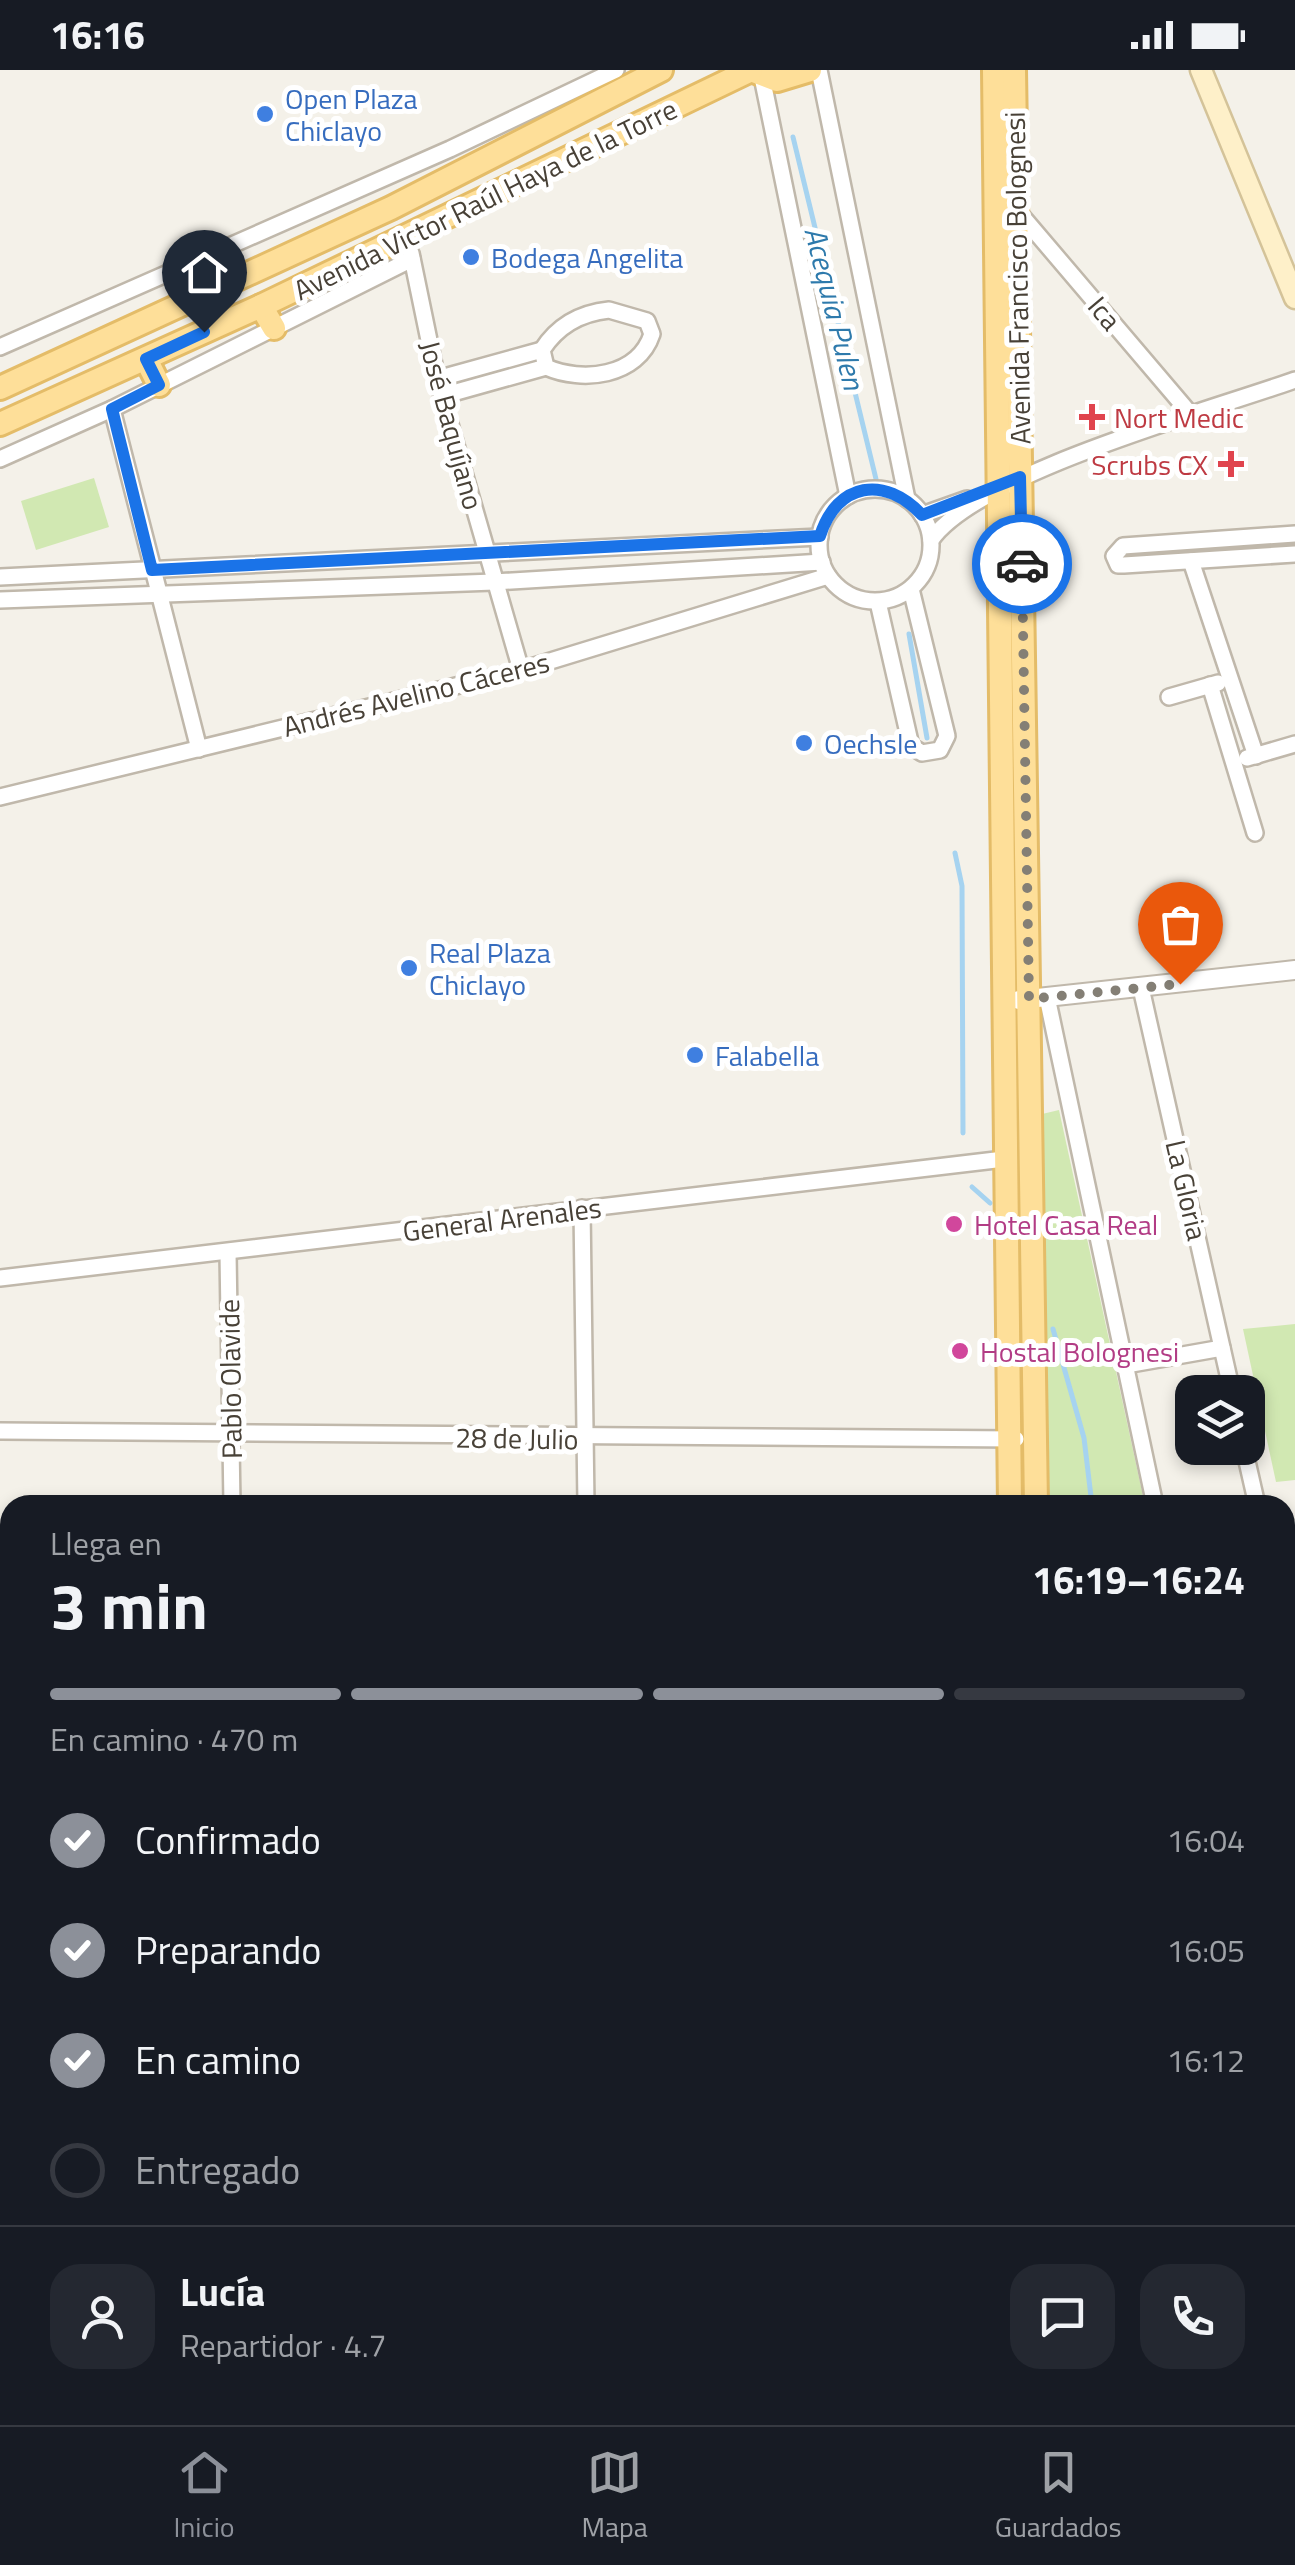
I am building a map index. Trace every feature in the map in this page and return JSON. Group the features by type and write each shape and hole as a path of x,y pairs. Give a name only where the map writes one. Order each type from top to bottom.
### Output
{"main road":[{"name":"Avenida Victor Raúl Haya de la Torre","path":"0,388 391,208 661,70"},
{"name":"Avenida Victor Raúl Haya de la Torre","path":"0,424 261,306 410,248 755,72 792,79 810,70"},
{"name":"Avenida Francisco Bolognesi","path":"994,70 1010,1495"},
{"name":"Avenida Francisco Bolognesi","path":"1014,70 1020,477 1038,998 1036,1495"},
{"path":"1201,70 1295,298"},
{"path":"261,306 274,328"},
{"path":"146,359 159,385"}],"street":[{"path":"0,347 616,70"},
{"path":"819,70 907,499"},
{"path":"755,72 848,496"},
{"name":"Ica","path":"1016,209 1193,416"},
{"path":"0,458 112,409 274,328 410,248"},
{"name":"José Baquíjano","path":"410,248 437,379 521,670"},
{"path":"437,379 544,358 574,376 614,370 646,349 651,327 642,316 626,312 590,312 561,327 544,358 442,396"},
{"path":"931,540 922,515 907,499 878,489 848,496 834,506 820,536 825,569 850,596 878,602 911,589 923,575 931,540 952,516 999,488 1020,477 1295,380"},
{"path":"112,409 200,749"},
{"path":"922,515 999,488"},
{"path":"1295,534 1123,546 1114,556 1118,565 1124,566 1295,554"},
{"path":"0,576 487,556 820,536"},
{"path":"1192,560 1256,756"},
{"path":"0,600 825,569"},
{"name":"Andrés Avelino Cáceres","path":"0,797 521,670 825,569"},
{"path":"878,602 911,746 922,753 940,750 947,736 911,589"},
{"path":"1169,697 1231,679"},
{"path":"1210,686 1255,833"},
{"path":"1233,762 1295,744"},
{"path":"1004,1002 1295,970"},
{"name":"La Gloria","path":"1142,988 1228,1375"},
{"path":"1038,998 1126,1365 1153,1495"},
{"name":"General Arenales","path":"0,1278 228,1254 1004,1159"},
{"path":"582,1208 586,1495"},
{"name":"Pablo Olavide","path":"228,1254 232,1495"},
{"path":"1126,1365 1222,1348"},
{"name":"28 de Julio","path":"0,1431 1034,1440"},
{"path":"1248,1465 1256,1495"}],"green space":[{"path":"94,478 109,527 36,550 21,501"},
{"path":"1059,1110 1143,1495 1043,1495 1038,1115"},
{"path":"1295,1324 1295,1480 1276,1482 1265,1431 1265,1375 1253,1375 1243,1329"}],"waterway":[{"name":"Acequia Pulen","path":"793,137 876,479"},
{"name":"Acequia Pulen","path":"909,634 927,738"},
{"name":"Acequia Pulen","path":"955,853 962,886 963,1133"},
{"name":"Acequia Pulen","path":"972,1187 990,1203"},
{"name":"Acequia Pulen","path":"1053,1329 1084,1438 1091,1495"}],"way so far":[{"path":"1022,564 1029,999 1180,984"}],"place":[{"name":"Open Plaza Chiclayo","path":"265,114"},
{"name":"Bodega Angelita","path":"471,257"},
{"name":"Nort Medic","path":"1092,417"},
{"name":"Scrubs CX","path":"1231,464"},
{"name":"Oechsle","path":"804,743"},
{"name":"Real Plaza Chiclayo","path":"409,968"},
{"name":"Falabella","path":"695,1055"},
{"name":"Hotel Casa Real","path":"954,1224"},
{"name":"Hostal Bolognesi","path":"960,1351"}],"route":[{"path":"204,332 146,359 159,385 112,409 152,570 487,556 820,536 834,506 863,490 893,492 907,499 922,515 1020,477 1022,564"}]}
